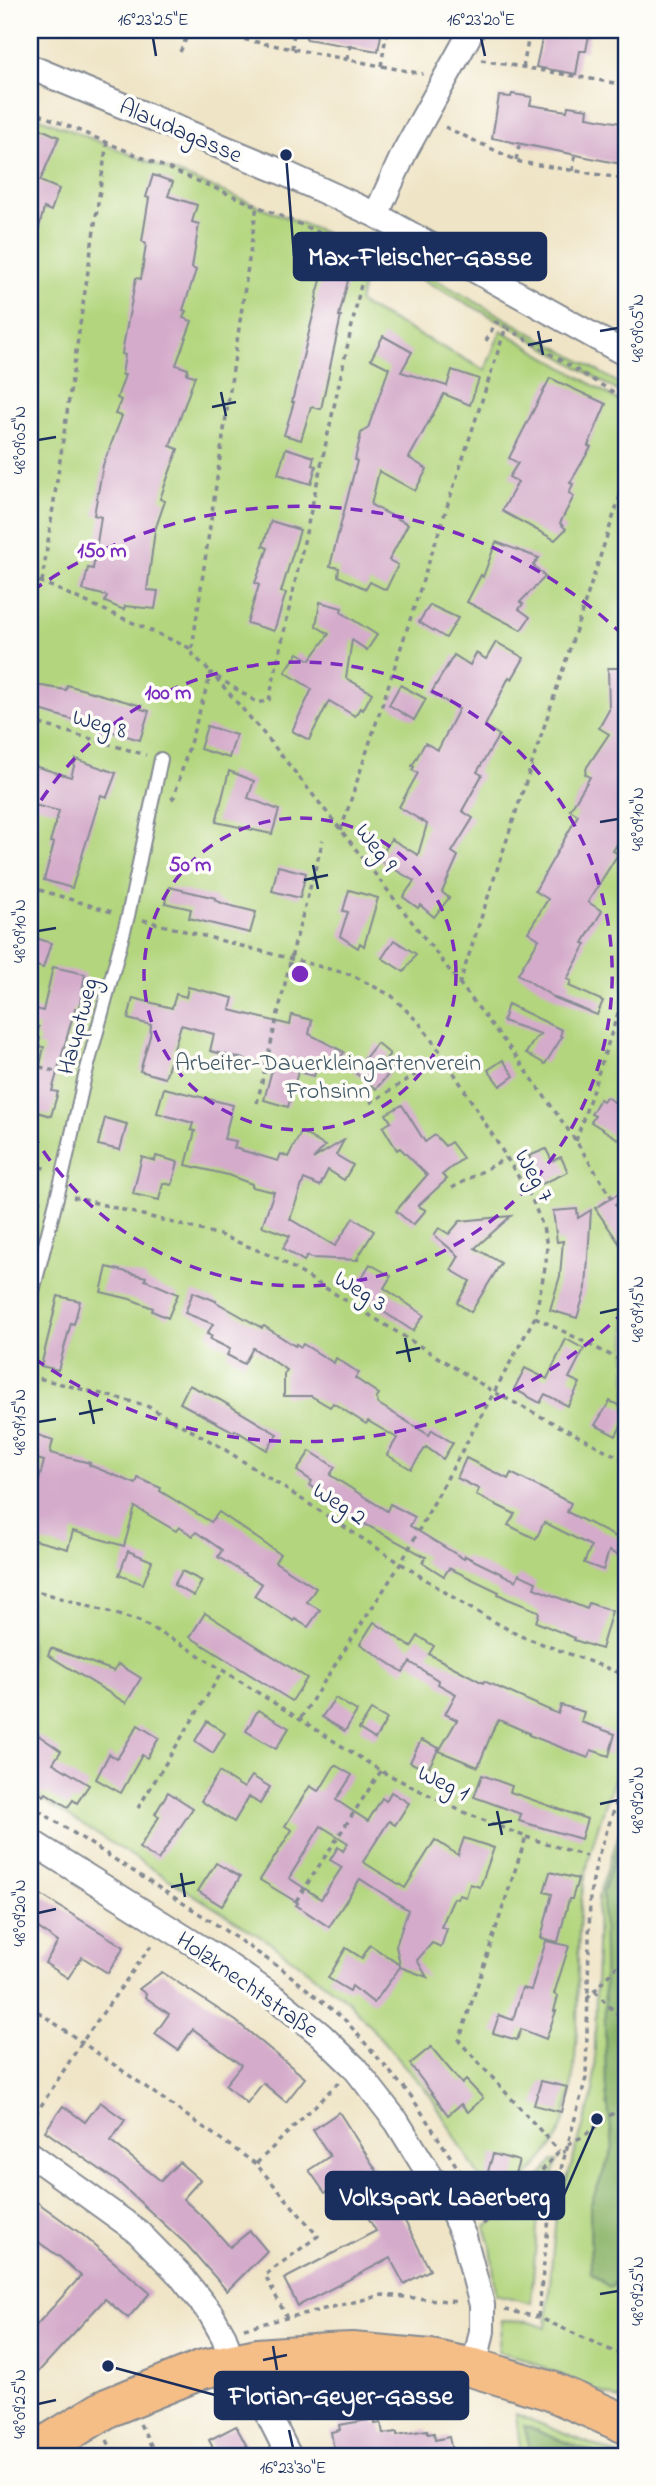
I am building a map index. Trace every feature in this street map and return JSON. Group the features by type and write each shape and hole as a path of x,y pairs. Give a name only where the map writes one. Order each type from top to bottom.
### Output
{"main road":[{"path":"31,2452 124,2400 238,2352 352,2352 431,2359 474,2368 551,2391 626,2424"}],"street":[{"path":"376,215 405,151 472,30"},
{"name":"Alaudagasse","path":"30,67 282,172 376,215 626,354"},
{"name":"Holzknechtstraße","path":"30,1840 278,2000 321,2035 354,2067 397,2122 453,2213 464,2237 482,2305 482,2331 474,2368"},
{"path":"30,2154 136,2231 181,2276 261,2385 270,2418 289,2456"}],"lane":[{"name":"Hauptweg","path":"30,1303 84,1080 128,916 161,759"}],"path":[{"path":"180,52 190,30"},
{"path":"216,30 292,49 445,79"},
{"path":"232,36 234,30"},
{"path":"381,66 387,30"},
{"path":"523,68 530,30"},
{"path":"292,49 294,32"},
{"path":"529,36 543,39"},
{"path":"347,60 351,44"},
{"path":"458,57 626,83 626,75"},
{"path":"30,110 368,253 269,701 257,703 211,673 174,797 149,816"},
{"path":"424,118 516,160 626,179"},
{"path":"516,160 520,141"},
{"path":"42,582 107,142"},
{"path":"573,171 575,154"},
{"path":"192,649 257,205"},
{"path":"486,341 496,322 626,400"},
{"path":"341,830 506,327"},
{"path":"459,985 626,478"},
{"name":"Weg 9","path":"30,578 192,649 193,655 270,741 341,830 518,1059 576,1141 626,1220"},
{"name":"Weg 8","path":"30,721 161,759"},
{"path":"257,1103 291,958 323,840"},
{"name":"Weg 7","path":"30,887 128,916 352,975 392,996 420,1024 444,1057 531,1197 543,1227 547,1245 543,1289 536,1317 401,1563 300,1719"},
{"path":"576,1141 626,989"},
{"path":"370,1102 444,1057"},
{"path":"30,1064 84,1080"},
{"path":"452,1188 506,1158"},
{"name":"Weg 3","path":"58,1192 220,1235 277,1258 494,1392 626,1461"},
{"path":"536,1317 626,1363"},
{"name":"Weg 2","path":"30,1376 145,1405 221,1447 464,1605 518,1634 564,1654 626,1675"},
{"name":"Weg 1","path":"30,1589 139,1621 183,1645 381,1771 463,1812 526,1837 586,1856"},
{"path":"138,1808 222,1672"},
{"path":"30,1714 37,1716"},
{"path":"296,1901 381,1771"},
{"path":"538,2316 550,2209 586,2078 590,1895 597,1860 626,1775"},
{"path":"526,1837 459,2041 559,2151 566,2152"},
{"path":"30,2123 82,2042 165,1926"},
{"path":"586,2001 626,1956"},
{"path":"595,1991 626,2024"},
{"path":"30,2006 256,2164 318,2236 265,2275 287,2318"},
{"path":"256,2164 341,2080 349,2089"},
{"path":"568,2144 583,2136 626,2103"},
{"path":"464,2237 518,2198 559,2151"},
{"path":"238,2352 245,2328 383,2295 463,2302 460,2291"},
{"path":"482,2305 538,2316 626,2357"},
{"path":"138,2419 152,2446 150,2456"},
{"path":"105,2437 113,2452 125,2453 127,2456"}],"green space":[{"name":"Arbeiter-Dauerkleingartenverein Frohsinn","path":"30,114 370,251 359,303 485,370 501,330 626,405 626,1746 597,1829 582,1892 578,1942 577,2026 567,2108 555,2142 498,2208 430,2095 348,2001 272,1944 30,1792"},
{"path":"415,268 590,366 626,388 626,396 515,329 412,274"},
{"path":"626,1813 626,1826 603,1892 606,2091 613,2148 590,2206 591,2273 610,2288 626,2272 626,2403 522,2358 498,2352 502,2320 530,2321 546,2327 556,2215 594,2091 598,1898"},
{"path":"626,1826 626,2272 610,2288 591,2273 590,2206 613,2148 606,2091 603,1892"},
{"path":"553,2161 557,2161 543,2216 538,2216 531,2303 496,2294 491,2246 485,2227 521,2201"},
{"path":"516,2414 620,2456 601,2456 525,2426 532,2456 521,2456"},
{"path":"524,2426 601,2456 532,2456"}],"building":[{"path":"307,30 382,30 378,51 306,39"},
{"path":"544,30 590,30 586,51 580,51 576,74 536,67"},
{"path":"512,94 532,97 530,105 567,111 568,106 588,109 587,117 626,124 626,165 492,138 499,96 511,97"},
{"path":"39,128 59,137 40,181 59,189 51,211 44,208 36,240 30,239 30,156"},
{"path":"153,175 173,182 168,196 197,205 192,222 199,224 192,268 196,270 183,310 186,311 183,318 192,321 176,365 188,369 187,374 195,376 170,446 178,449 160,499 165,501 155,530 147,590 158,591 155,609 125,606 124,610 105,602 107,596 83,590 88,568 93,569 101,517 94,515 103,465 122,416 115,414 121,400 117,398 125,375 122,375 125,355 122,354 136,278 141,279 146,244 142,241 149,198 146,197"},
{"path":"329,252 352,258 353,261 321,409 311,407 301,440 284,435"},
{"path":"383,336 412,352 401,372 447,386 452,370 479,379 470,405 444,394 409,458 427,469 415,491 379,471 371,505 408,524 389,560 398,565 386,590 370,582 366,589 338,576 339,568 330,566 357,461 355,460 361,433 368,428 389,368 371,359"},
{"path":"550,378 606,404 588,446 591,447 570,483 573,484 569,493 574,496 560,523 566,529 555,540 502,511 518,482 509,477 518,463 509,458"},
{"path":"286,448 314,457 312,465 316,466 311,484 278,474"},
{"path":"271,521 300,530 281,592 286,593 274,631 247,623 259,585 255,583 268,548 263,546"},
{"path":"496,542 539,558 533,565 545,577 520,602 523,604 519,609 530,617 521,630 467,602 481,575 483,577"},
{"path":"320,602 342,608 341,612 377,635 367,650 352,640 346,678 372,693 363,710 360,708 355,716 329,701 309,740 292,731 312,689 285,672 298,653 310,660 329,634 316,626"},
{"path":"430,605 458,618 446,638 419,622"},
{"path":"496,642 524,658 512,679 509,677 485,726 499,735 477,772 482,775 462,811 473,818 452,852 458,856 442,892 449,898 434,917 420,905 418,908 403,897 414,881 379,860 391,839 418,855 427,824 399,807 418,773 412,770 412,766 425,743 438,750 459,709 431,693 454,655 470,665 476,653 486,659"},
{"path":"608,668 626,668 626,830 613,851 618,854 588,902 602,911 583,943 586,944 567,979 571,981 569,986 603,1001 597,1015 555,998 518,974 539,939 528,932 548,899 535,891 578,815 570,810 590,777 585,774 587,767 609,734 599,728 609,710"},
{"path":"30,684 66,690 67,685 142,706 141,709 149,711 140,740 30,707"},
{"path":"400,685 426,699 414,720 389,705"},
{"path":"207,726 236,735 229,758 200,749"},
{"path":"76,759 116,773 107,797 101,795 72,888 44,880 54,843 50,842 59,811 30,804 30,781 34,766 71,777"},
{"path":"229,771 254,781 248,798 279,810 272,834 216,822"},
{"path":"278,866 306,873 300,898 272,891"},
{"path":"169,887 216,898 215,900 224,904 256,912 250,933 189,918 191,909 165,903"},
{"path":"349,890 378,898 364,946 360,943 358,948 340,936 348,912 343,911"},
{"path":"30,936 51,943 43,968 30,964"},
{"path":"394,940 416,954 404,972 382,958"},
{"path":"53,967 85,974 79,1009 75,1008 52,1091 58,1092 51,1116 30,1110 44,1047 38,1046 40,1038 36,1037 39,1027 30,1024 30,1007 43,1011"},
{"path":"188,987 233,998 230,1010 290,1025 292,1015 312,1020 309,1034 344,1052 336,1068 320,1060 314,1076 298,1072 288,1107 264,1100 273,1066 210,1051 214,1034 181,1025 165,1078 140,1071 151,1025 128,1019 133,998 172,1008 176,994 186,997"},
{"path":"508,1004 562,1030 562,1037 545,1064 526,1053 541,1034 503,1021"},
{"path":"377,1043 390,1054 384,1061 393,1069 376,1089 354,1072"},
{"path":"503,1060 514,1076 500,1086 488,1070"},
{"path":"164,1088 233,1105 224,1139 236,1141 234,1148 278,1161 281,1154 288,1157 301,1132 325,1146 313,1159 344,1140 336,1155 353,1165 344,1180 328,1170 320,1186 304,1179 290,1219 335,1246 353,1218 374,1231 357,1259 359,1260 307,1256 304,1261 283,1248 290,1236 262,1226 274,1192 252,1187 252,1184 228,1175 186,1165 195,1131 191,1130 193,1123 157,1113"},
{"path":"606,1097 626,1109 626,1144 591,1122 595,1116 591,1114 600,1099 603,1101"},
{"path":"402,1105 425,1142 435,1135 445,1146 451,1142 463,1158 442,1175 447,1179 418,1206 426,1210 413,1225 396,1211 427,1175 400,1148 397,1150 383,1127 391,1122 386,1114"},
{"path":"105,1118 127,1124 120,1150 98,1145"},
{"path":"546,1149 552,1161 561,1157 568,1172 542,1184 529,1156"},
{"path":"156,1156 178,1162 172,1185 163,1183 159,1200 133,1194 142,1157 155,1161"},
{"path":"626,1189 626,1253 595,1208"},
{"path":"577,1209 578,1218 591,1210 586,1288 577,1318 550,1310 560,1276 563,1241 557,1242 553,1211"},
{"path":"511,1216 475,1248 501,1263 471,1312 457,1303 470,1281 451,1270 459,1256 434,1235 439,1228 449,1234 460,1221"},
{"path":"370,1264 391,1276 384,1288 424,1315 413,1331 353,1292"},
{"path":"107,1267 146,1277 145,1280 178,1294 168,1318 152,1311 153,1308 130,1299 101,1292"},
{"path":"193,1292 216,1301 262,1328 264,1326 295,1346 296,1344 301,1347 303,1344 334,1363 336,1358 359,1373 355,1378 379,1394 377,1403 429,1435 432,1430 453,1443 443,1459 426,1447 411,1469 387,1455 397,1438 368,1421 366,1424 333,1403 330,1407 311,1396 284,1396 284,1374 287,1370 253,1348 244,1364 227,1355 230,1349 210,1339 212,1336 207,1334 213,1324 185,1313"},
{"path":"58,1296 80,1301 58,1370 41,1366"},
{"path":"566,1339 584,1349 569,1378 580,1383 568,1406 545,1394 540,1403 514,1389 525,1368 547,1379"},
{"path":"189,1385 277,1434 267,1450 235,1430 234,1432 180,1403"},
{"path":"610,1401 626,1409 626,1416 616,1436 595,1425"},
{"path":"35,1434 53,1440 50,1453 90,1463 89,1465 136,1484 138,1478 161,1488 160,1491 211,1522 219,1512 280,1554 275,1562 316,1588 307,1602 320,1610 308,1627 295,1619 294,1621 254,1596 262,1584 218,1557 222,1550 196,1532 193,1536 179,1527 176,1531 135,1507 124,1546 73,1531 68,1549 30,1539 30,1515 44,1461 30,1457"},
{"path":"310,1451 335,1467 330,1475 387,1511 390,1504 415,1517 410,1526 464,1559 465,1556 516,1581 519,1574 536,1582 534,1588 587,1609 589,1603 612,1611 601,1649 536,1622 538,1611 508,1599 449,1568 444,1576 422,1562 426,1557 365,1524 363,1527 334,1508 337,1503 309,1485 312,1481 297,1471"},
{"path":"466,1458 508,1479 511,1473 571,1503 567,1512 626,1542 626,1559 609,1551 603,1570 584,1563 591,1546 544,1522 536,1539 508,1525 515,1514 476,1495 479,1489 457,1478"},
{"path":"128,1551 152,1561 143,1584 119,1575"},
{"path":"182,1571 202,1581 194,1596 174,1585"},
{"path":"205,1613 307,1678 292,1701 190,1637"},
{"path":"374,1622 411,1647 418,1636 434,1646 429,1654 483,1683 484,1681 558,1714 561,1705 584,1712 581,1722 615,1734 609,1756 591,1750 588,1758 499,1720 478,1767 439,1751 457,1720 445,1714 456,1694 410,1662 403,1672 360,1644"},
{"path":"51,1648 114,1671 118,1664 141,1678 126,1703 48,1655"},
{"path":"335,1698 357,1711 345,1731 322,1717"},
{"path":"258,1710 289,1728 276,1749 246,1731"},
{"path":"371,1710 387,1719 375,1739 359,1729"},
{"path":"207,1721 225,1733 213,1753 195,1741"},
{"path":"138,1725 159,1738 147,1758 142,1755 121,1793 96,1779 109,1754 117,1759"},
{"path":"38,1735 61,1751 53,1763 89,1785 77,1803 73,1800 68,1807 46,1793 44,1796 30,1787 30,1746"},
{"path":"421,1740 439,1748 427,1771 410,1762"},
{"path":"335,1765 352,1775 336,1800 368,1821 382,1798 386,1801 391,1792 409,1803 395,1825 389,1821 363,1862 405,1888 435,1840 458,1855 464,1838 494,1848 480,1887 470,1884 466,1897 459,1895 458,1899 454,1898 441,1927 447,1929 441,1947 432,1943 417,1960 427,1977 400,1967 374,2003 352,1986 350,1991 328,1978 346,1948 362,1958 370,1945 400,1965 396,1946 408,1910 360,1879 329,1927 296,1905 298,1903 260,1880 292,1830 285,1826 310,1786 320,1790","holes":["321,1826 348,1843 343,1851 338,1847 330,1860 342,1867 321,1899 289,1878"]},
{"path":"219,1772 244,1788 252,1776 270,1787 260,1804 249,1797 234,1822 201,1801"},
{"path":"482,1775 512,1786 510,1792 587,1819 581,1839 519,1821 521,1814 474,1797"},
{"path":"168,1792 193,1808 158,1860 139,1848 159,1817 155,1814"},
{"path":"216,1863 240,1877 222,1906 198,1891"},
{"path":"550,1872 578,1879 572,1899 569,1899 558,1942 541,1938 552,1894 544,1892"},
{"path":"30,1888 124,1947 108,1973 82,1957 68,1978 45,1963 58,1942 30,1922"},
{"path":"546,1941 569,1946 554,1994 558,1996 556,2011 546,2039 521,2029 517,2040 493,2033 499,2015 513,2020 522,1988 531,1990"},
{"path":"162,1972 236,2021 305,2078 286,2102 263,2083 247,2103 225,2085 241,2065 193,2029 178,2050 155,2034 169,2014 145,1997 146,1994 139,1989"},
{"path":"431,2047 462,2084 466,2080 483,2098 468,2112 461,2104 448,2115 410,2064"},
{"path":"541,2081 567,2087 561,2112 534,2105"},
{"path":"100,2102 125,2120 111,2141 161,2181 179,2162 200,2180 183,2199 230,2247 250,2231 267,2251 227,2291 187,2245 118,2182 45,2131 63,2106 85,2122"},
{"path":"339,2112 387,2187 384,2190 388,2188 430,2270 404,2284 390,2258 298,2306 284,2279 376,2231 346,2180 325,2193 309,2170 330,2156 313,2130"},
{"path":"493,2154 519,2161 510,2189 485,2182"},
{"path":"30,2197 84,2236 150,2293 128,2318 105,2299 30,2381 30,2332 81,2276 30,2236"},
{"path":"374,2419 375,2424 381,2423 383,2434 397,2432 397,2435 427,2430 428,2434 434,2433 435,2440 449,2437 453,2456 335,2456 331,2432 340,2430 339,2425"},
{"path":"236,2426 252,2456 217,2456 209,2440"}],"place":[{"name":"Max-Fleischer-Gasse","path":"286,155"},
{"name":"Volkspark Laaerberg","path":"597,2119"},
{"name":"Florian-Geyer-Gasse","path":"108,2366"}]}
